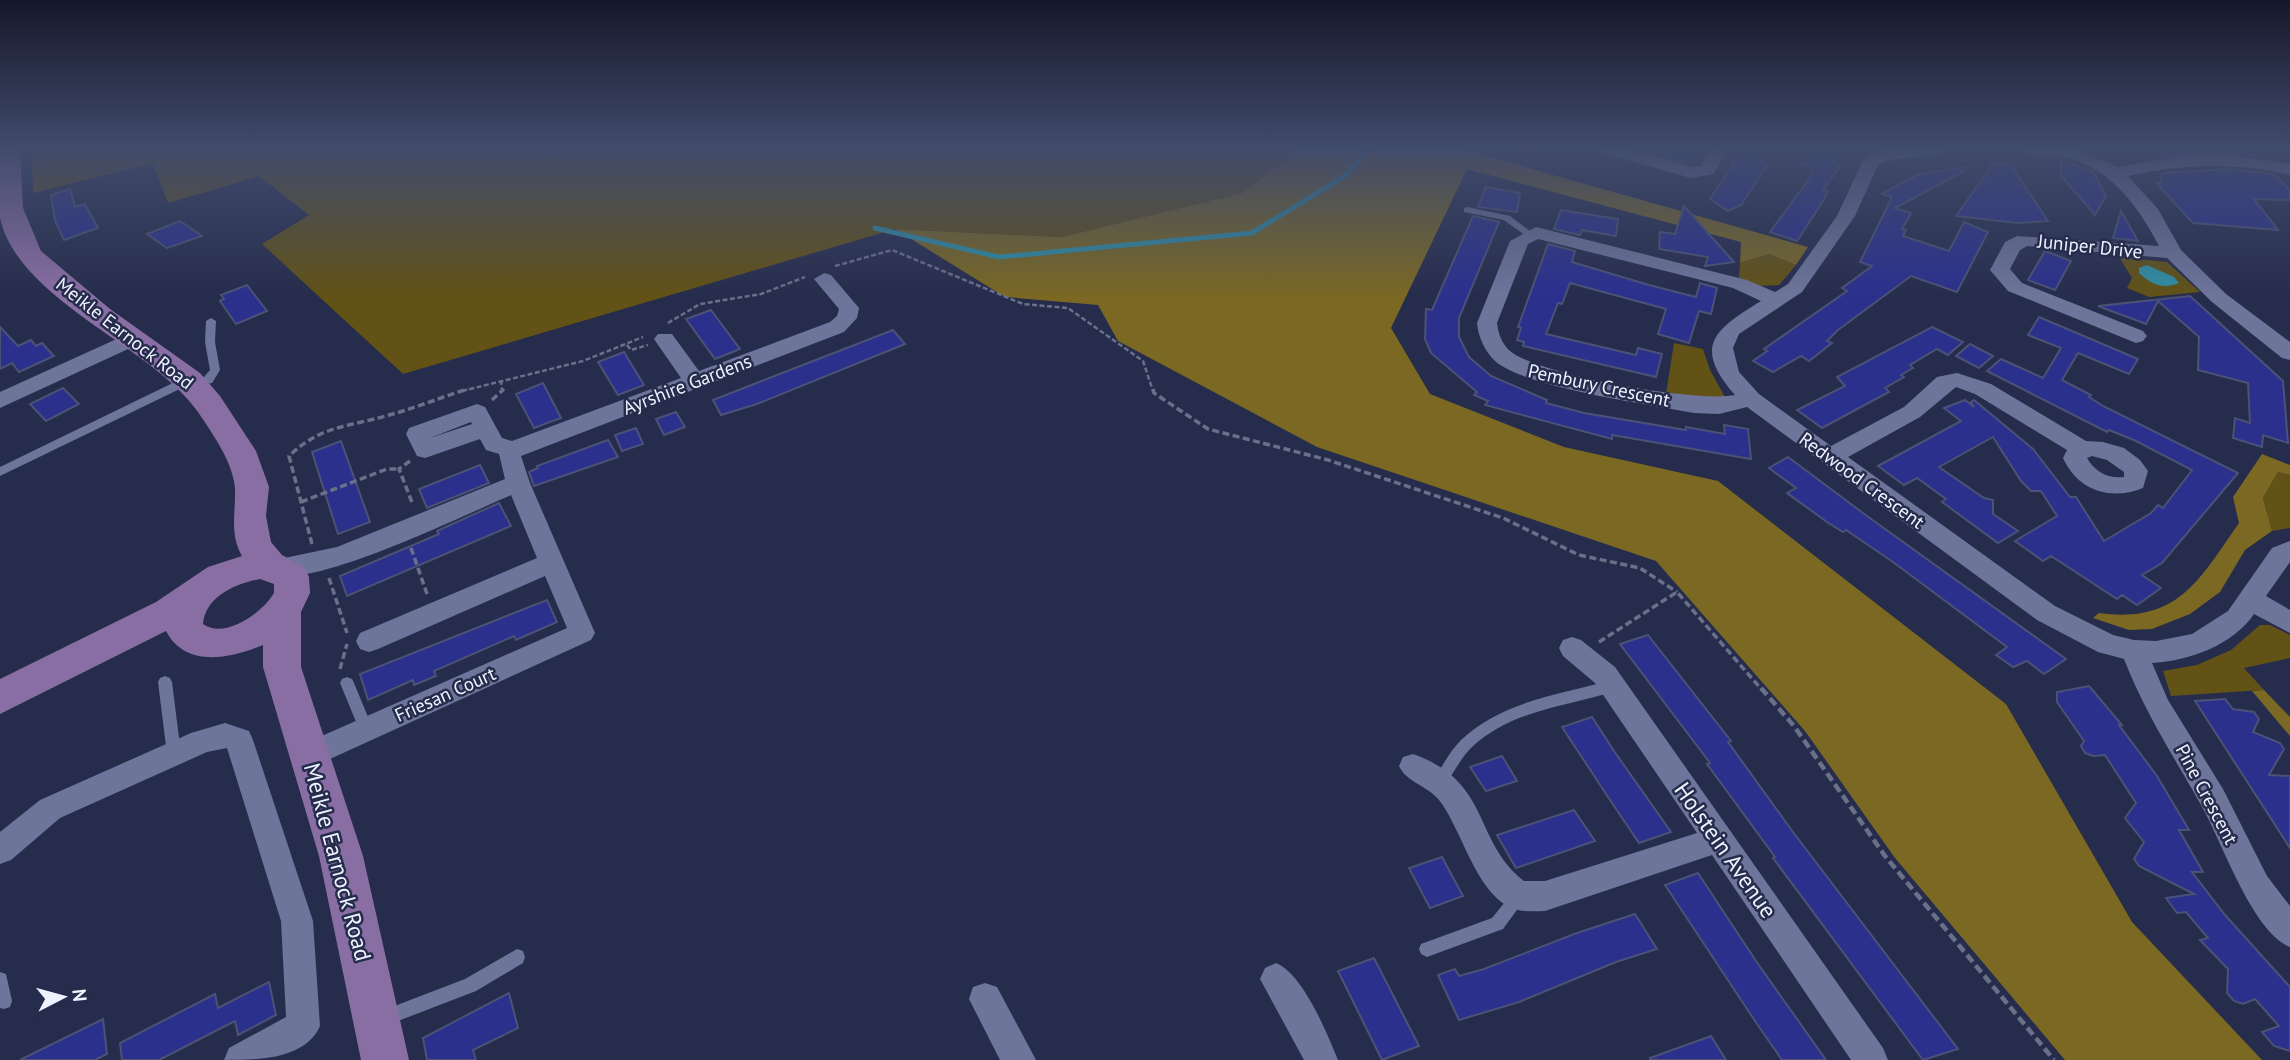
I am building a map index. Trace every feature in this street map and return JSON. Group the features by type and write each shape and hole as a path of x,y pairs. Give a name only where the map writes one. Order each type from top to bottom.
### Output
{"street":[{"name":"Meikle Earnock Road","path":"9,197 10,208 29,255 132,339 190,382 239,451 252,487 249,516 254,546 294,578 282,667 341,856 381,1041"},
{"name":"Redwood Crescent","path":"1854,197 1846,216 1795,288 1731,329 1724,338 1721,348 1728,373 1751,399 2046,613 2107,644 2134,651 2178,650 2199,643 2237,618 2281,555 2290,550"},
{"path":"2137,197 2151,214 2173,253 2219,298 2288,348"},
{"path":"1529,234 1543,234 1721,278 1777,300"},
{"name":"Pembury Crescent","path":"1529,234 1520,241 1487,323 1488,335 1502,356 1536,374 1693,405 1719,406 1751,399"},
{"name":"Juniper Drive","path":"2136,336 2093,308 2007,282 2000,270 2012,246 2019,241 2045,240 2173,253"},
{"name":"Ayrshire Gardens","path":"513,450 837,327 847,317 849,308 821,274"},
{"path":"659,333 694,381"},
{"path":"0,401 132,339"},
{"path":"1831,456 1912,412 1945,382 1957,380 1983,389 2082,449"},
{"path":"369,641 552,562 517,483 509,457 513,450 494,444 482,420 425,450"},
{"path":"203,589 184,613 184,629 209,641 241,638 265,626 294,578 344,554 517,483"},
{"name":"Meikle Earnock Road","path":"203,589 249,516"},
{"name":"Friesan Court","path":"309,755 582,633 552,562"},
{"path":"0,698 45,673 115,642 236,569 294,578"},
{"path":"2251,600 2290,623"},
{"path":"115,642 163,638 209,641 255,650 282,667"},
{"name":"Holstein Avenue","path":"1576,651 1613,686 1871,1060"},
{"name":"Pine Crescent","path":"2134,651 2156,705 2213,798 2256,886 2290,932"},
{"path":"0,850 50,809 174,754 225,735 239,740 297,921 303,1026 241,1060"},
{"path":"1413,766 1441,780 1499,877 1519,896 1545,896 1718,840"},
{"path":"1276,979 1311,1035 1321,1060"},
{"path":"985,999 1019,1060"}],"lane":[{"path":"1467,209 1507,218 1529,234"},
{"path":"0,472 190,382 208,380 215,370 211,321"},
{"path":"165,682 174,754"},
{"path":"347,683 366,729"},
{"path":"1441,780 1464,745 1489,725 1547,702 1613,686"},
{"path":"1427,949 1497,924 1519,896"},
{"path":"381,1041 517,957"},
{"path":"0,980 4,1001"}],"path":[{"path":"347,683 338,666 348,640 332,580 294,578 301,502 289,456 307,437 334,426 375,419 501,380 584,361 659,333 700,304 761,294 882,251 892,250 1023,304 1068,308 1143,361 1154,393 1208,429 1328,460 1503,518 1579,555 1640,568 1677,592 1794,726 1885,856 2054,1060"},
{"path":"482,420 504,389 501,380"},
{"path":"301,502 387,469 399,469 425,450"},
{"path":"399,469 434,613"},
{"path":"1576,651 1677,592"}],"shaded area":[{"path":"166,197 187,197 168,203"},
{"path":"287,197 1224,197 1062,237 895,229 403,374 262,244 309,215"},
{"path":"1224,197 1453,197 1391,328 1430,394 1564,447 1718,481 2006,704 2132,922 2262,1060 2065,1060 1895,858 1805,731 1656,561 1317,447 1118,341 1098,305 1005,297 895,229 1062,237"},
{"path":"1574,197 1633,197 1808,247 1796,265 1769,254 1740,263 1741,242"},
{"path":"1769,254 1796,265 1779,285 1759,286 1739,278 1740,263"},
{"path":"2119,257 2167,262 2200,292 2149,297 2127,288 2132,278"},
{"path":"2147,265 2174,277 2179,283 2162,286 2153,283 2139,273 2139,268"},
{"path":"1674,343 1703,349 1710,370 1726,399 1666,394"},
{"path":"2262,454 2290,465 2290,475 2278,472 2263,498 2272,531 2245,550 2220,592 2190,614 2152,629 2129,630 2093,618 2099,613 2126,615 2149,612 2184,594 2211,563 2239,523 2233,497"},
{"path":"2278,472 2290,475 2290,528 2272,531 2263,498"},
{"path":"2260,625 2270,625 2290,635 2290,658 2244,668 2264,690 2171,696 2163,671 2197,665 2231,650"},
{"path":"2264,690 2290,717 2290,736 2252,691"}],"building":[{"path":"51,197 72,197 75,207 85,204 98,228 64,240 55,221"},
{"path":"1482,197 1519,197 1517,212 1478,207"},
{"path":"1746,197 1741,205 1728,211 1710,199"},
{"path":"1795,197 1825,197 1797,241 1770,232"},
{"path":"1892,197 1915,197 1895,208 1911,213 1902,229 1906,230 1903,236 1949,251 1964,222 1988,232 1957,292 1911,276 1838,330 1827,341 1832,343 1809,361 1801,356 1773,372 1753,361 1767,351 1764,349 1847,291 1842,288 1872,266 1860,262"},
{"path":"1969,197 2032,197 2048,221 2017,223 1956,216"},
{"path":"2080,197 2105,197 2095,215"},
{"path":"2169,197 2290,197 2290,200 2254,199 2278,230 2193,223"},
{"path":"1684,206 1734,262 1705,266 1708,257 1659,249 1660,232 1675,234"},
{"path":"1561,210 1618,219 1616,236 1582,230 1580,235 1554,229"},
{"path":"2121,211 2138,241 2113,238"},
{"path":"1473,216 1499,222 1459,318 1459,337 1469,357 1491,376 1547,400 1546,403 1584,413 1725,434 1724,425 1748,429 1751,459 1612,435 1612,439 1485,405 1488,401 1474,395 1477,392 1431,353 1425,339 1426,309 1432,310"},
{"path":"180,221 202,236 167,248 147,234"},
{"path":"1548,244 1575,251 1572,262 1649,285 1696,297 1700,283 1717,288 1711,314 1699,311 1689,343 1658,334 1666,309 1570,283 1562,304 1558,303 1546,334 1636,355 1638,348 1662,354 1656,377 1523,346 1524,342 1517,340 1521,328 1518,327"},
{"path":"2045,251 2071,261 2055,290 2028,280"},
{"path":"247,285 267,311 236,324 220,301 224,299 221,295"},
{"path":"2190,296 2283,381 2288,443 2263,435 2262,447 2233,438 2235,418 2250,423 2248,383 2198,370 2199,337 2158,301 2146,324 2098,306"},
{"path":"711,310 740,349 715,359 686,319"},
{"path":"2039,317 2138,359 2129,374 2078,353 2062,380 2091,395 2089,397 2103,406 2238,473 2162,563 2142,575 2161,588 2137,605 2122,595 2117,599 2051,556 2043,561 2015,541 2057,516 2041,491 2031,491 2021,481 1993,437 1939,467 1984,498 1993,500 1993,514 2018,531 1998,543 1942,502 1946,499 1917,478 1904,485 1878,466 1961,421 1944,408 1965,400 1974,407 1971,402 1974,400 2033,449 2070,497 2076,497 2104,541 2151,513 2158,505 2163,508 2192,470 2136,441 2109,430 2107,432 1987,371 2001,359 2043,378 2061,348 2028,335"},
{"path":"0,327 18,346 31,340 36,346 42,343 54,356 19,372 12,363 0,369"},
{"path":"1932,327 1963,342 1948,355 1937,349 1910,365 1913,368 1901,375 1904,377 1885,388 1889,392 1822,428 1797,410 1845,386 1837,377"},
{"path":"893,330 905,344 757,404 721,415 713,400"},
{"path":"1970,344 1993,356 1979,368 1956,356"},
{"path":"624,352 644,385 618,395 598,362"},
{"path":"543,383 561,418 534,428 516,394"},
{"path":"63,388 79,404 46,421 30,404"},
{"path":"676,412 685,427 664,435 656,419"},
{"path":"636,428 643,444 622,451 615,435"},
{"path":"608,440 618,457 534,486 529,472 538,468 537,466"},
{"path":"341,441 370,522 338,534 312,452"},
{"path":"1788,457 2066,659 2044,674 2027,661 2013,667 1996,655 2007,647 1893,562 1846,530 1843,532 1827,522 1787,493 1796,488 1769,468"},
{"path":"480,465 489,483 427,508 419,489"},
{"path":"499,503 511,526 347,596 340,576 439,534 437,531"},
{"path":"547,600 557,622 516,640 514,636 434,671 436,676 414,685 413,680 368,700 360,674"},
{"path":"1648,635 1731,741 1728,742 1793,832 1958,1049 1923,1060 1773,858 1775,857 1707,764 1710,763 1620,644"},
{"path":"2089,686 2122,725 2119,725 2157,776 2189,830 2179,830 2203,872 2192,872 2225,915 2290,987 2290,1051 2274,1046 2262,1032 2279,1026 2255,999 2243,1004 2234,1001 2227,993 2228,969 2200,940 2208,938 2186,912 2177,913 2166,898 2194,894 2139,866 2134,859 2144,842 2125,818 2136,803 2105,755 2093,756 2085,753 2081,746 2084,741 2057,702 2057,692"},
{"path":"2225,699 2233,709 2254,712 2259,719 2253,732 2280,743 2284,749 2269,775 2290,776 2290,848 2195,701"},
{"path":"1592,717 1671,832 1639,843 1562,727"},
{"path":"1502,756 1517,781 1486,791 1470,767"},
{"path":"1574,810 1595,841 1516,868 1497,835"},
{"path":"1442,857 1463,896 1430,908 1409,868"},
{"path":"1698,873 1826,1060 1782,1060 1757,1024 1665,885"},
{"path":"1635,914 1657,949 1616,962 1519,1002 1459,1020 1438,975 1455,969 1459,976 1484,969"},
{"path":"1374,958 1419,1046 1382,1060 1338,971"},
{"path":"269,982 276,1015 238,1035 235,1021 159,1060 122,1060 120,1043 215,994 218,1008"},
{"path":"509,993 518,1028 473,1050 476,1060 427,1060 423,1038"},
{"path":"103,1019 107,1054 95,1060 20,1060"},
{"path":"1711,1036 1726,1060 1650,1060 1650,1058"}],"waterway":[{"path":"875,228 999,257 1252,233 1310,197"}]}
